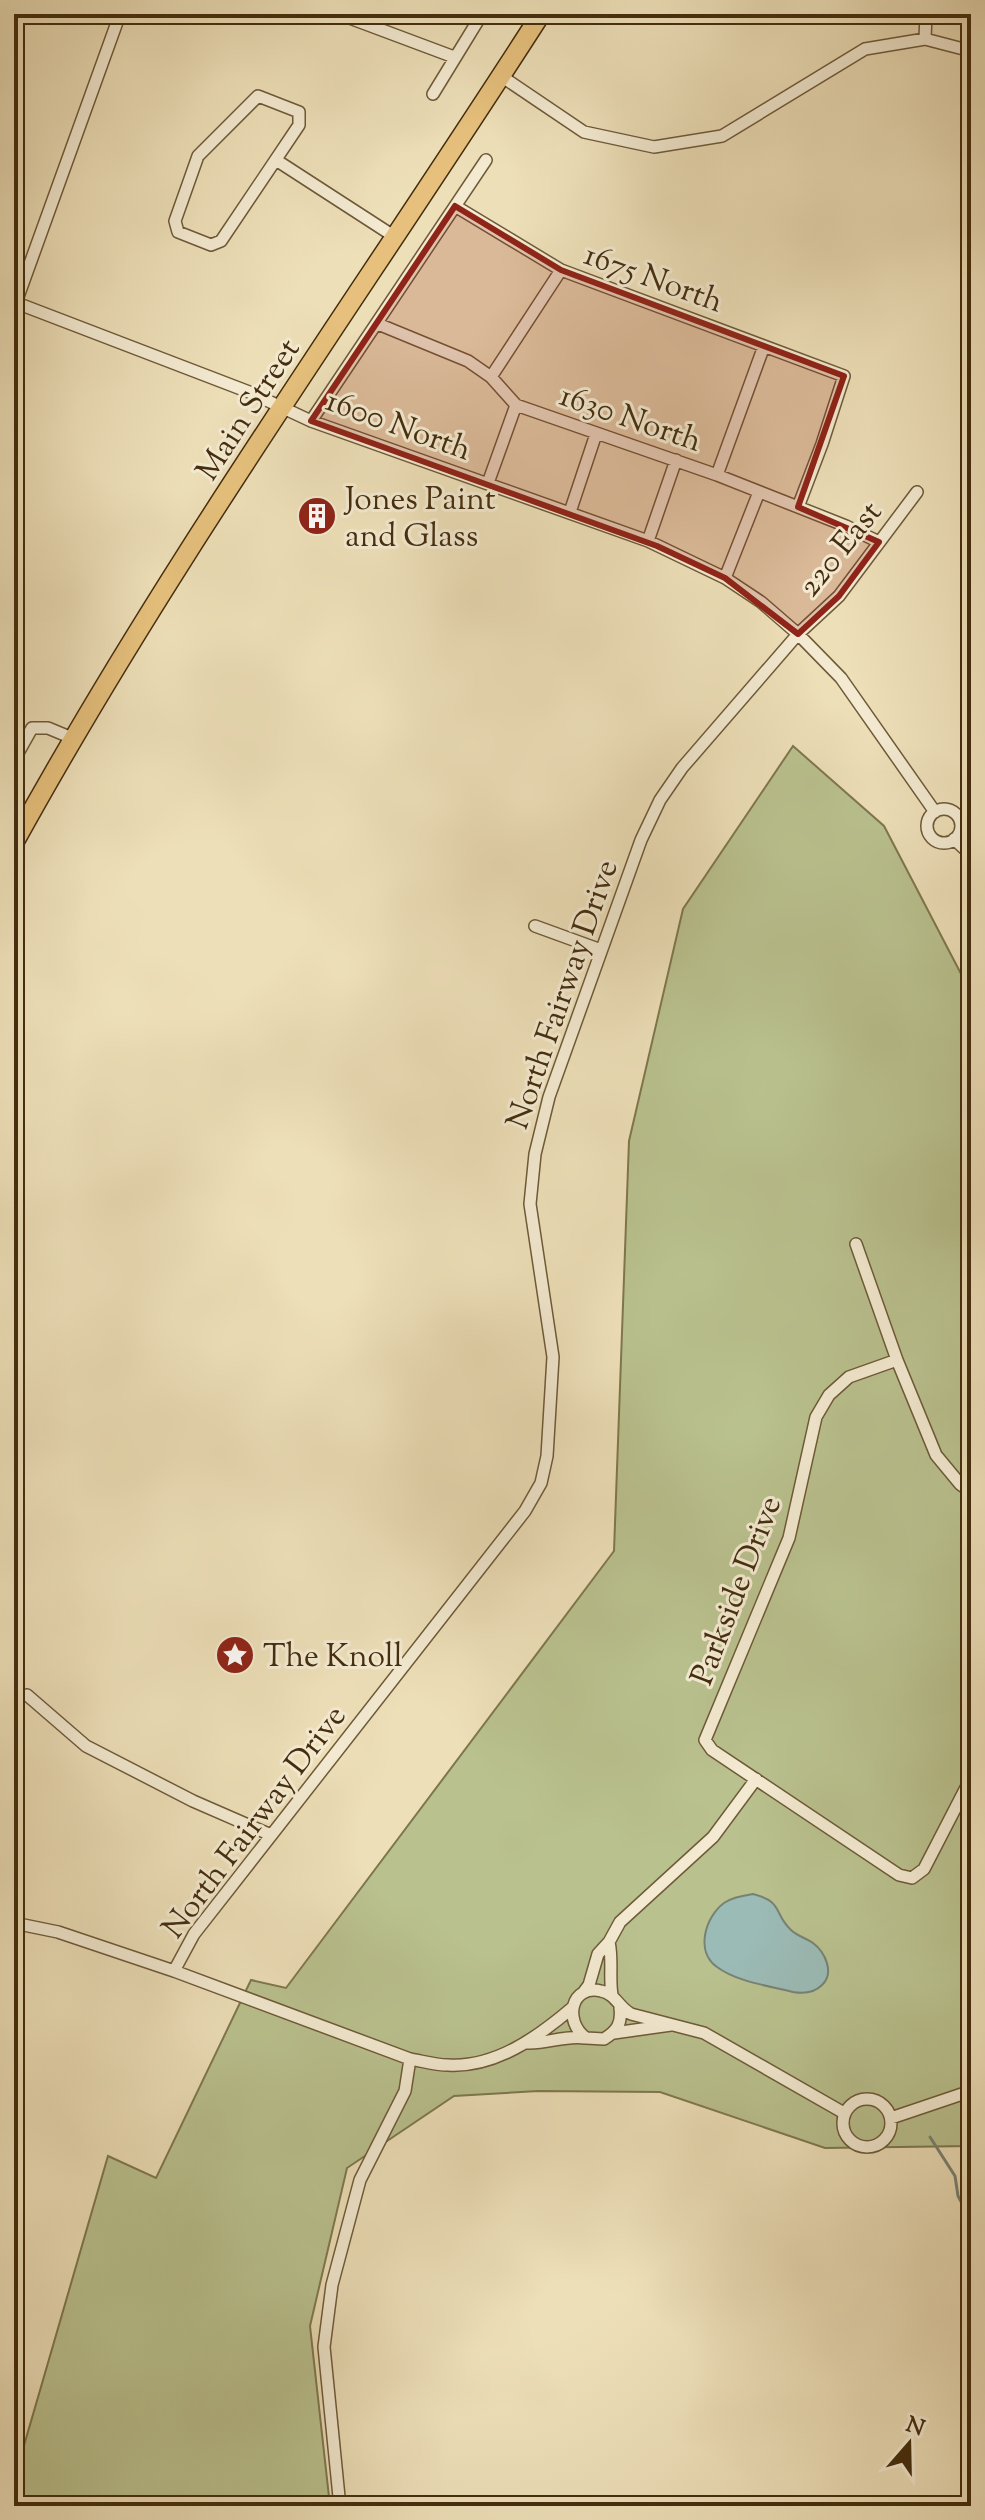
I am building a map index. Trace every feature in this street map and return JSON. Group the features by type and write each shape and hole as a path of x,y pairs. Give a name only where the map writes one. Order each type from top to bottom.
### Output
{"main road":[{"name":"Main Street","path":"14,843 72,738 155,602 541,14"}],"street":[{"path":"15,305 120,14"},
{"path":"339,14 454,57"},
{"path":"433,94 482,14"},
{"path":"925,39 926,14"},
{"path":"501,76 584,132 654,147 722,136 865,49 925,39 970,46"},
{"path":"258,96 299,112 299,125 276,160 221,241 211,245 178,232 175,221 198,156 258,96"},
{"path":"276,160 395,237"},
{"path":"311,421 486,160"},
{"name":"1675 North","path":"455,206 561,270 844,376 798,507"},
{"path":"491,377 561,270"},
{"name":"1600 North","path":"15,305 284,407 311,421 648,541 725,578 761,602 841,678 935,812"},
{"name":"1630 North","path":"378,324 468,361 491,377 516,405 717,475 879,542"},
{"path":"717,475 764,346"},
{"path":"488,483 516,405"},
{"path":"570,512 596,434"},
{"path":"648,541 676,460"},
{"path":"725,578 759,492"},
{"name":"220 East","path":"798,634 839,596 917,492"},
{"name":"North Fairway Drive","path":"174,1971 194,1934 525,1511 541,1483 547,1456 553,1357 530,1204 535,1154 549,1097 641,840 660,800 682,768 798,634"},
{"path":"14,760 32,728 48,728 72,738"},
{"path":"951,810 959,818 960,830 954,839 944,842 930,835 928,820 935,812 951,810"},
{"path":"954,839 971,855"},
{"path":"535,926 601,950"},
{"path":"856,1244 897,1360 936,1455 960,1484 971,1492"},
{"name":"Parkside Drive","path":"756,1779 712,1750 705,1740 789,1538 816,1417 829,1395 849,1377 897,1360"},
{"path":"27,1695 86,1746 193,1801 271,1835"},
{"path":"14,1923 58,1932 174,1971 410,2059 449,2066 485,2060 527,2043 572,2008 589,1985 598,1954 620,1922 713,1837 756,1779 899,1875 912,1878 924,1869 971,1778"},
{"path":"609,1942 612,1995 620,2008 621,2018 614,2033"},
{"path":"581,1995 596,1990 612,1995"},
{"path":"572,2008 573,2024 586,2038"},
{"path":"620,2008 631,2014 704,2033 844,2113"},
{"path":"527,2043 543,2044 571,2036 604,2039 614,2033 671,2025"},
{"path":"342,2506 324,2347 332,2285 360,2180 405,2091 410,2059"},
{"path":"891,2118 971,2091"},
{"path":"869,2099 879,2102 891,2118 888,2136 875,2147 866,2148 849,2140 842,2122 850,2105 869,2099"}],"highlighted area":[{"path":"455,206 561,270 844,376 798,507 879,542 839,596 798,634 725,578 657,546 311,421"}],"green space":[{"path":"793,746 884,826 971,993 971,2146 825,2148 660,2092 538,2091 454,2096 347,2168 310,2326 330,2506 14,2506 14,2480 108,2156 156,2178 251,1980 286,1988 614,1551 629,1141 683,909"}],"water":[{"path":"753,1894 774,1904 785,1924 821,1952 827,1963 828,1975 819,1988 797,1993 754,1983 725,1972 710,1961 706,1953 705,1935 717,1909 727,1901"}],"waterway":[{"path":"930,2137 955,2176 958,2196 971,2220"}],"place":[{"name":"Jones Paint and Glass","path":"317,516"},
{"name":"The Knoll","path":"235,1655"}]}
